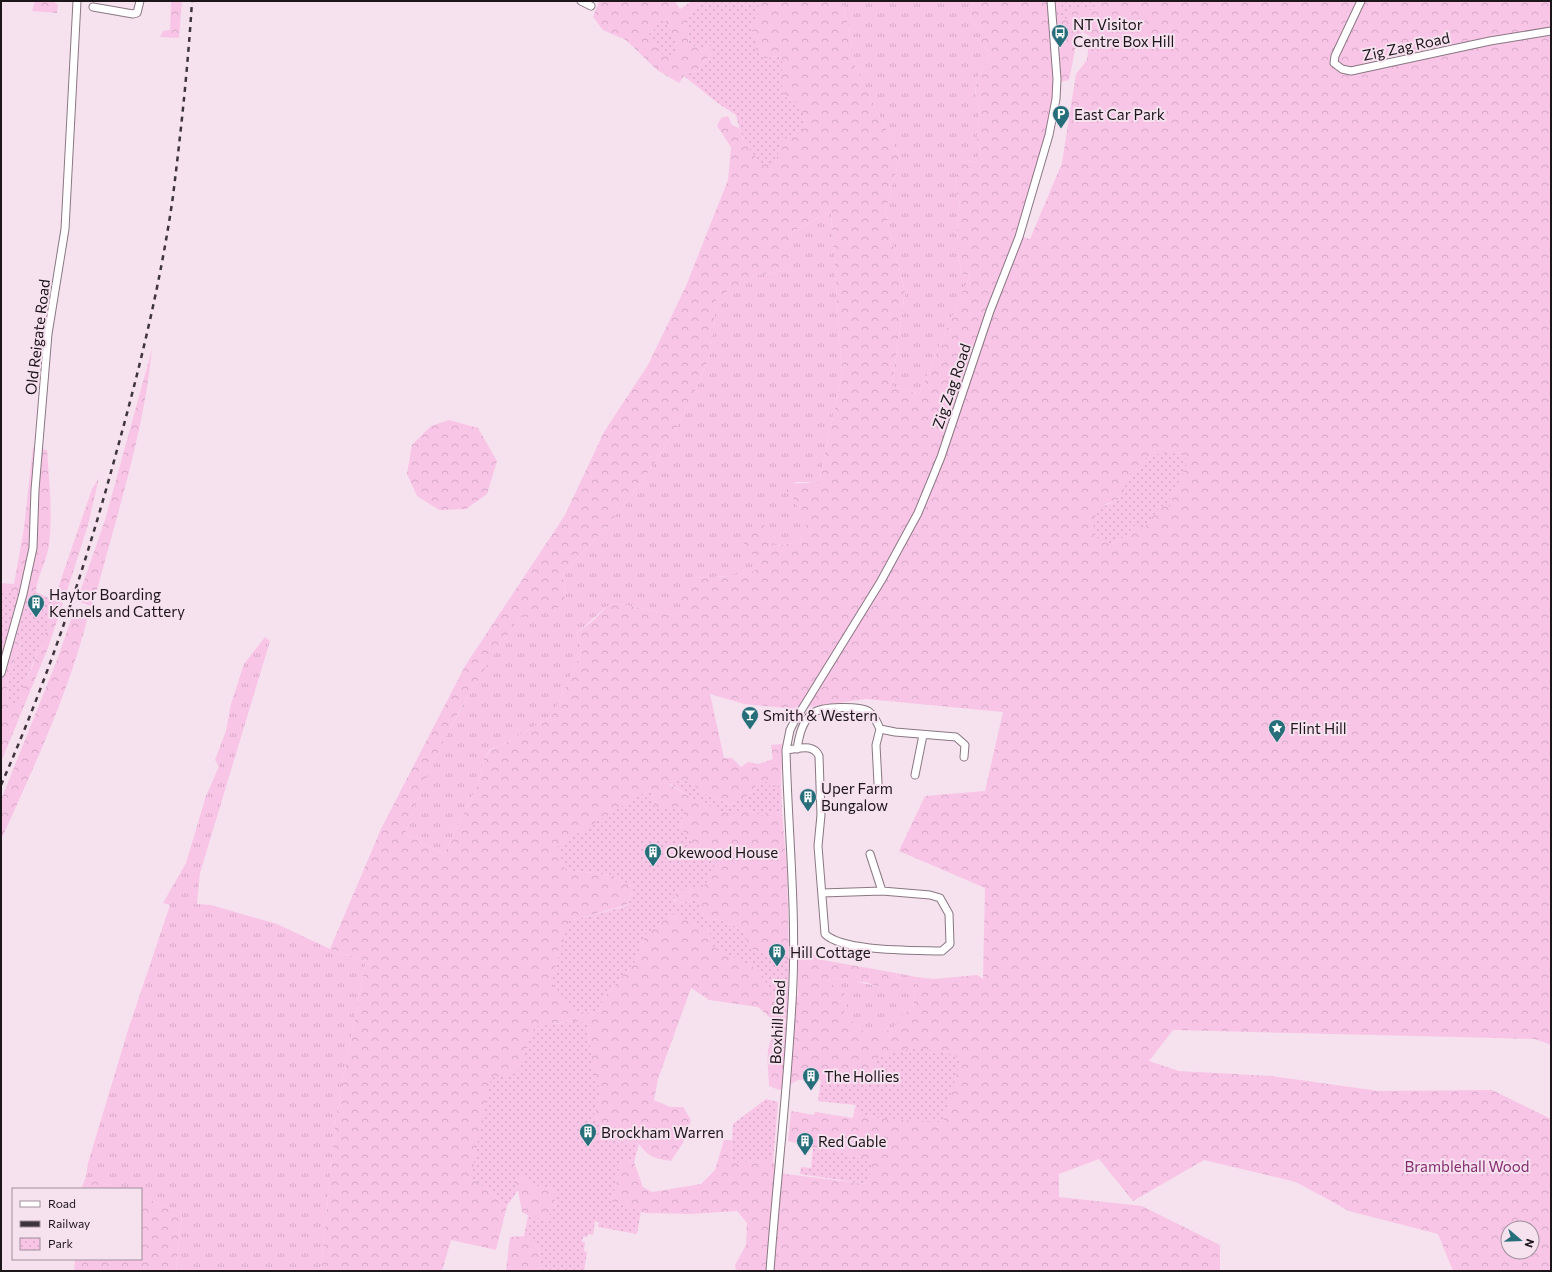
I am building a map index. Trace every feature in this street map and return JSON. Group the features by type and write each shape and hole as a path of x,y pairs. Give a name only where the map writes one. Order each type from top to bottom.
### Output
{"street":[{"name":"Old Reigate Road","path":"1,673 23,594 33,548 35,490 48,334 65,229 77,1"},
{"path":"93,7 133,14 137,13 140,1"},
{"path":"581,1 591,6"},
{"name":"Zig Zag Road","path":"786,750 790,730 794,722 864,611 918,513 941,457 985,326 1019,237 1049,135 1056,99 1057,79 1051,1"},
{"name":"Zig Zag Road","path":"1361,1 1335,56 1334,63 1342,69 1351,71 1490,41 1551,31"},
{"path":"797,749 799,735 805,722 814,712 824,708 862,708 870,712 880,729 876,745 878,783"},
{"path":"880,729 923,735 956,737 965,745 964,757"},
{"path":"915,775 923,735"},
{"path":"786,750 811,747 816,749 819,756 821,815 818,846 825,934 831,940 868,947 902,950 942,951 950,944 949,914 940,898 930,895 882,891 822,893"},
{"name":"Boxhill Road","path":"770,1271 790,1043 793,981 792,897 786,750"},
{"path":"870,854 882,891"}],"green space":[{"path":"35,1 53,1 58,5 57,13 32,11"},
{"path":"171,1 182,1 179,38 160,37 163,31 170,30"},
{"path":"599,1 675,1 680,9 692,1 700,1 691,11 686,29 689,33 688,42 703,52 708,45 713,48 712,52 698,71 686,73 679,83 657,70 626,40 603,30 593,17","holes":["665,19 671,36 677,45 649,34"]},
{"path":"700,1 756,1 759,4 757,16 750,26 755,38 755,48 765,59 775,56 782,58 782,94 791,102 798,102 805,119 802,132 782,140 775,164 763,164 752,153 745,142 736,115 719,104 684,76 686,73 698,71 701,65 711,55 713,48 708,45 703,52 688,42 689,33 686,29 691,11"},
{"name":"Bramblehall Wood","path":"756,1 843,1 856,69 900,157 885,212 905,292 892,386 919,394 970,275 961,274 957,243 960,203 956,189 957,173 965,161 976,163 980,152 977,138 980,109 975,95 977,78 989,61 991,53 981,45 981,29 970,20 973,1 1063,1 1091,10 1099,1 1551,1 1551,1045 1535,1039 1173,1030 1149,1061 1179,1071 1271,1076 1379,1091 1492,1090 1551,1119 1551,1271 1453,1271 1438,1234 1349,1211 1296,1182 1204,1160 1133,1201 1099,1159 1059,1174 1059,1197 1142,1206 1220,1245 1220,1271 736,1271 735,1265 746,1245 747,1223 737,1211 690,1214 645,1213 612,1202 621,1161 634,1162 643,1187 652,1192 701,1184 715,1170 724,1140 732,1140 731,1162 773,1161 778,1173 867,1184 860,1157 835,1153 788,1141 791,1111 814,1115 815,1112 853,1118 854,1112 881,1119 869,1080 798,1080 779,1090 769,1086 768,1050 770,1043 779,1028 787,1021 772,1019 758,1007 709,1000 691,988 658,1079 654,1100 670,1107 683,1107 691,1120 683,1143 671,1161 649,1155 639,1144 616,1141 609,1138 604,1128 594,1115 602,1088 596,1084 592,1074 592,1057 587,1023 574,1021 553,1024 517,1074 471,1177 507,1206 496,1250 451,1240 442,1271 321,1271 336,1116 366,961 330,949 381,829 465,666 565,515 604,432 648,365 686,286 728,180 731,147 717,126 721,118 728,116 732,125 739,128 743,139 775,164 791,102 782,94 782,58 775,56 765,59 755,48 755,38 750,26 757,16 759,4","holes":["1082,32 1090,36 1087,60 1076,74 1062,163 1030,239 1022,237 1050,144 1060,94 1060,82 1069,80 1077,40","831,211 842,374 819,482 788,484 786,492 792,495 806,526 800,542 772,546 772,531 759,522 748,530 743,546 761,561 754,571 731,576 691,578 679,598 685,612 674,615 615,603 606,607 595,619 577,633 582,652 552,716 499,747 491,749 484,759 478,784 444,854 405,834 434,760 456,717 494,655 522,614 529,618 562,606 566,593 562,573 606,527 646,476 664,449 695,392 707,362 712,339 717,297 756,275 790,270 792,232","1141,469 1178,483 1153,515 1133,526 1128,535 1111,544 1106,504 1120,499","710,694 744,704 796,709 866,699 1003,712 985,791 925,796 899,851 985,888 983,979 977,975 934,979 916,977 913,1009 904,1013 892,1030 869,1033 855,1025 844,1011 850,998 828,981 836,978 853,983 865,982 880,987 897,989 901,986 896,973 817,959 814,954 798,955 798,996 771,997 761,970 752,966 710,931 674,912 645,935 636,960 603,999 598,1014 577,1011 566,998 569,921 627,905 634,887 612,875 565,870 650,789 655,808 681,821 682,831 691,841 690,856 715,857 677,890 673,899 679,903 698,900 704,918 726,921 744,932 748,948 789,962 787,871 782,812 760,815 743,808 692,798 669,784 686,779 703,793 730,805 752,793 781,785 782,744 771,745 773,759 759,764 748,762 741,767 732,758 724,758"]},
{"path":"843,1 973,1 970,20 981,29 981,45 991,53 989,61 977,78 975,94 980,109 977,138 980,152 976,163 965,161 957,174 956,189 960,203 957,243 961,274 970,275 919,394 892,386 905,292 885,212 900,157 856,69"},
{"path":"1063,1 1099,1 1091,10 1075,6 1065,20 1060,16"},
{"path":"665,19 679,51 673,55 664,56 656,47 649,34 654,30 656,22"},
{"path":"831,211 842,374 819,482 796,482 786,492 792,495 807,526 800,542 771,546 754,571 731,576 691,578 685,612 674,615 615,603 606,607 577,633 582,652 552,716 499,747 490,749 484,759 478,784 444,854 405,834 423,784 441,745 483,670 522,614 566,593 562,573 606,527 646,476 664,449 695,392 707,362 712,339 717,296 756,275 789,270 792,232"},
{"path":"152,349 137,440 122,501 97,590 91,606 77,601 105,520"},
{"path":"449,420 478,428 497,461 487,494 466,509 439,510 417,496 407,474 412,445 431,426"},
{"path":"33,447 47,450 51,509 48,551 38,580 36,592 1,593 1,583 14,584 24,528"},
{"path":"1162,453 1182,454 1188,461 1178,483 1168,497 1174,501 1169,507 1161,506 1144,528 1133,526 1128,535 1111,544 1095,537 1094,523 1098,512 1107,505 1120,499 1130,474 1141,469 1146,458"},
{"path":"99,478 88,525 66,594 57,591 92,489"},
{"path":"20,591 8,638 3,650 1,649 1,593"},
{"path":"28,592 36,592 55,601 50,621 16,705 7,705 8,679 21,643 15,640"},
{"path":"55,601 63,603 48,648 1,762 1,649 3,650 8,638 21,643 8,679 7,705 15,705 33,665"},
{"path":"75,608 89,612 72,671 50,728 1,840 1,800 57,660"},
{"path":"265,637 270,641 200,873 197,904 211,905 277,924 330,949 366,961 336,1116 321,1271 176,1271 182,1212 142,1197 142,1188 117,1188 86,1177 88,1163 128,1030 170,905 163,903 186,863 206,796 219,766 215,760 226,731 231,704 244,664"},
{"path":"686,779 703,793 730,805 752,793 755,783 768,782 771,788 781,785 782,812 760,815 743,808 731,815 692,798 669,783"},
{"path":"650,789 655,808 685,809 681,826 684,833 691,841 691,855 716,857 713,871 703,888 677,890 673,900 679,903 698,900 704,918 726,921 744,932 748,948 789,962 788,998 771,997 761,970 726,954 711,945 710,931 674,913 645,935 636,960 603,999 598,1014 577,1011 551,983 569,921 627,906 634,887 612,875 565,870 558,846"},
{"path":"896,973 916,977 913,1009 904,1013 893,1030 876,1034 866,1032 852,1022 828,981 836,978 880,987 899,979"},
{"path":"574,1021 587,1023 592,1057 592,1074 596,1084 602,1088 594,1115 604,1128 609,1138 616,1141 639,1144 634,1162 621,1161 612,1202 641,1211 637,1234 598,1227 599,1222 595,1221 593,1235 588,1234 587,1237 583,1237 582,1242 585,1242 584,1251 587,1252 584,1271 542,1271 539,1249 524,1236 528,1216 532,1218 547,1219 556,1205 554,1191 545,1187 532,1186 520,1174 513,1181 518,1190 507,1206 471,1177 491,1078 517,1074 535,1027"},
{"path":"915,1048 943,1052 961,1058 943,1122 881,1119 854,1112 856,1105 818,1101 821,1079 869,1080 878,1057"},
{"path":"766,1099 778,1102 773,1161 731,1162 733,1124"},
{"path":"813,1148 860,1157 872,1166 867,1184 800,1174 801,1167 811,1168"},
{"path":"520,1174 532,1186 545,1187 554,1191 556,1205 547,1220 532,1218 522,1212 518,1190 513,1181"},
{"path":"86,1177 117,1188 81,1188"},
{"path":"142,1197 182,1212 176,1271 74,1271 75,1260 142,1260"},
{"path":"524,1236 539,1249 542,1271 506,1271 510,1237"}],"railway":[{"path":"1,785 51,661 93,536 142,356 156,292 173,196 184,98 192,1"}],"place":[{"name":"NT Visitor Centre Box Hill","path":"1060,48"},
{"name":"East Car Park","path":"1061,129"},
{"name":"Haytor Boarding Kennels and Cattery","path":"36,618"},
{"name":"Smith & Western","path":"750,730"},
{"name":"Flint Hill","path":"1277,743"},
{"name":"Uper Farm Bungalow","path":"808,812"},
{"name":"Okewood House","path":"653,867"},
{"name":"Hill Cottage","path":"777,967"},
{"name":"The Hollies","path":"811,1091"},
{"name":"Brockham Warren","path":"588,1147"},
{"name":"Red Gable","path":"805,1156"}]}
